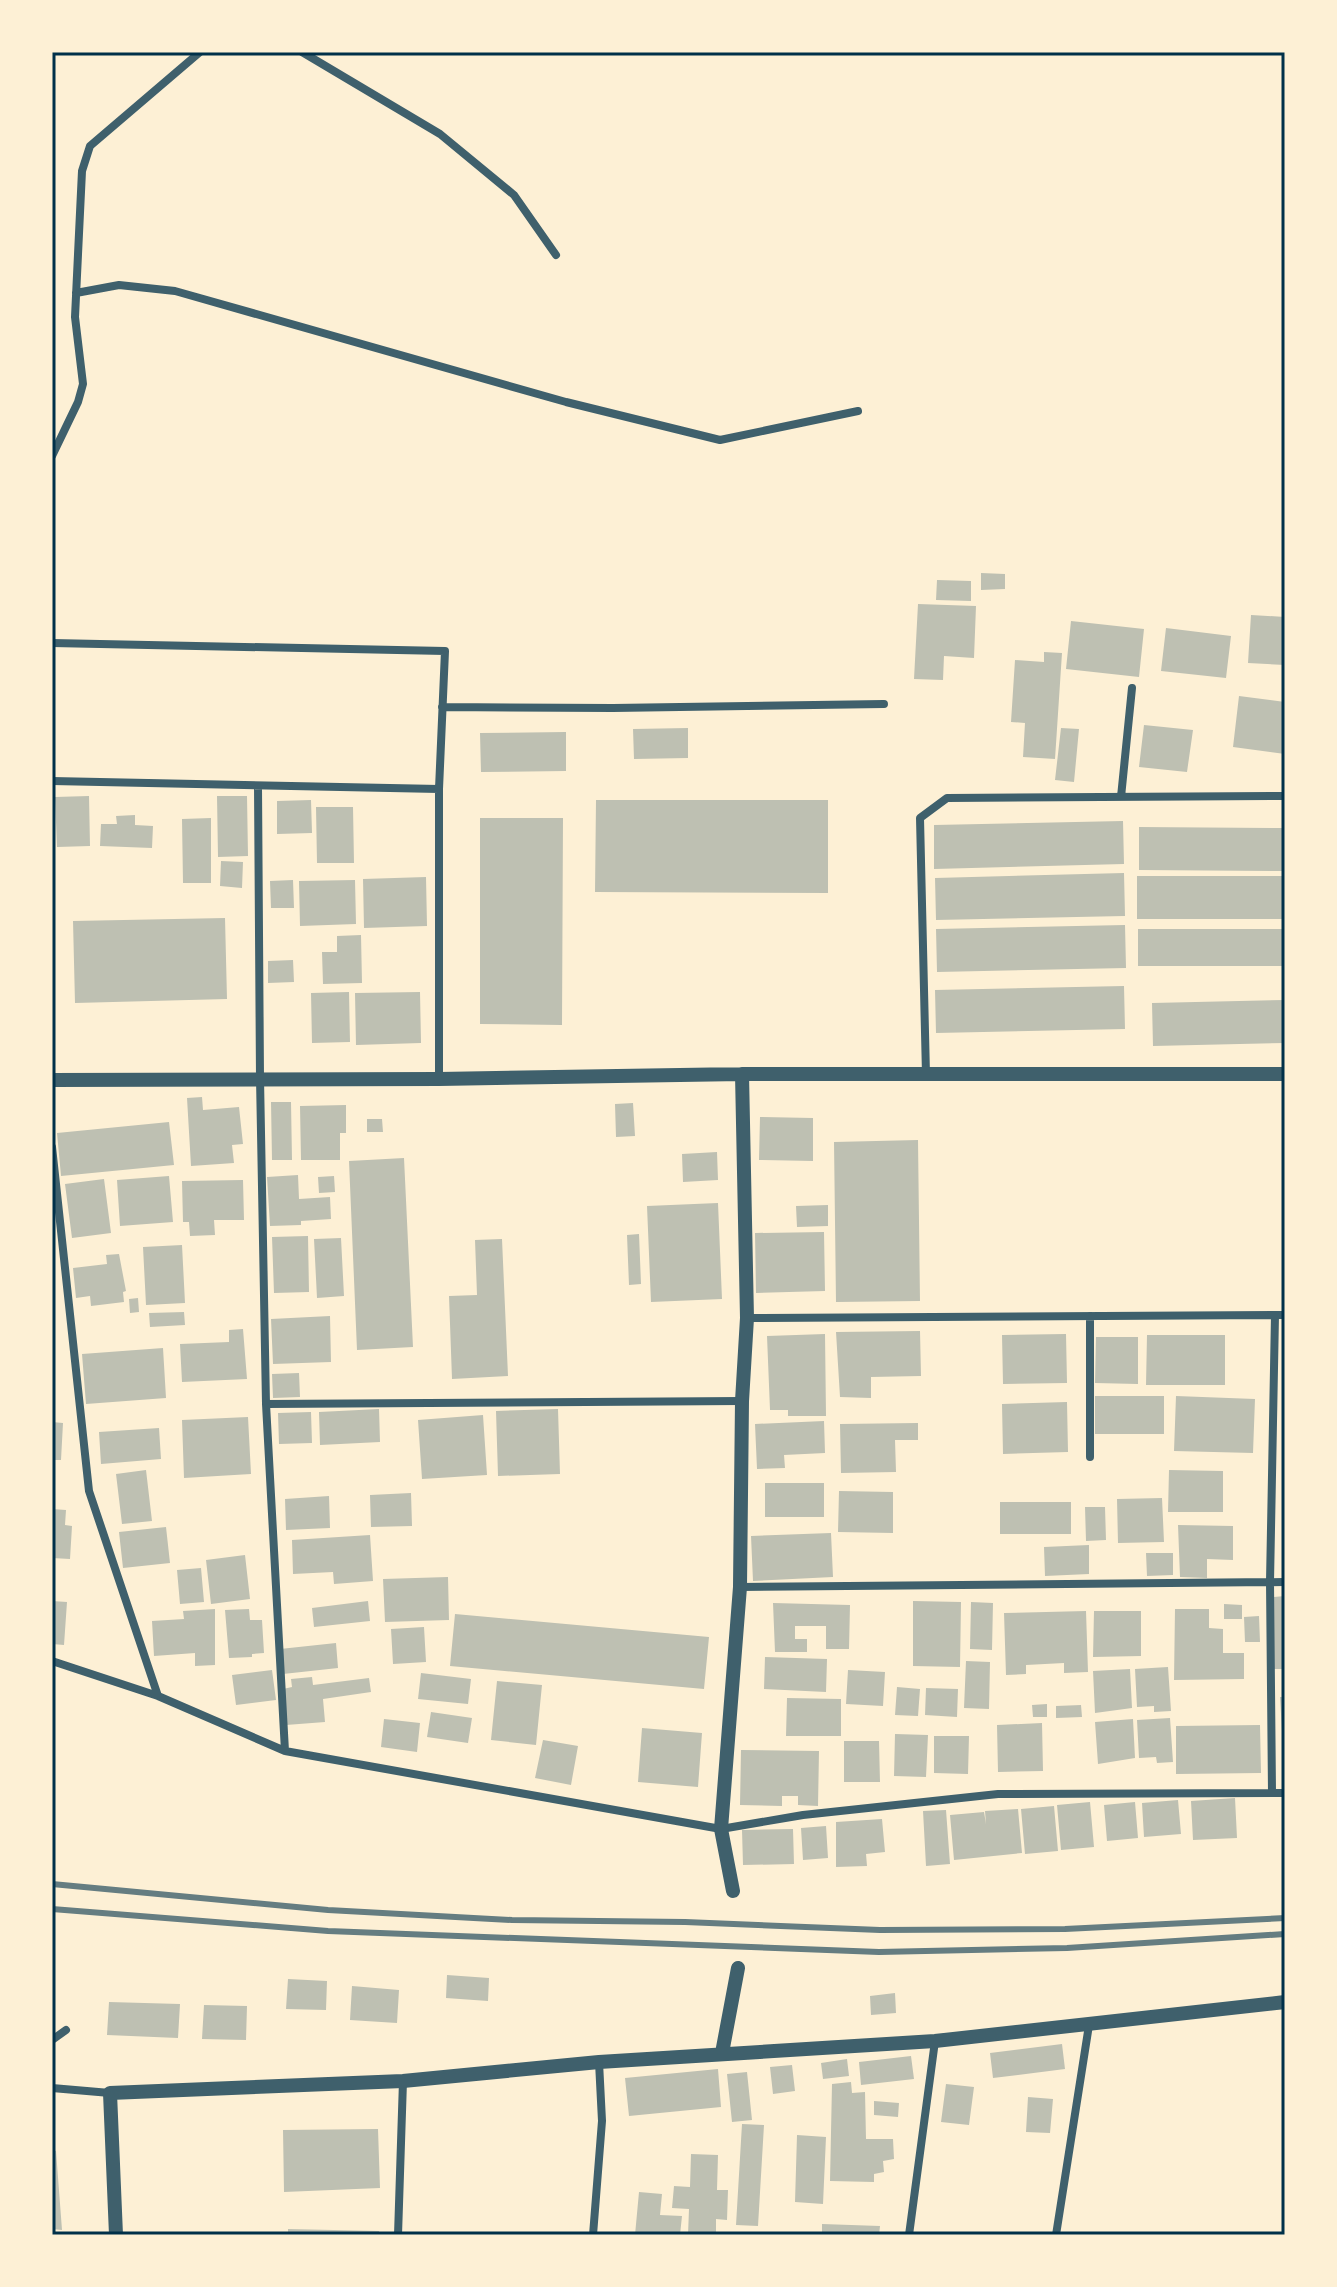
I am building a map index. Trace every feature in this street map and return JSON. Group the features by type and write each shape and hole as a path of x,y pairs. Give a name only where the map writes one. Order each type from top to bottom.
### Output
{"street":[{"path":"52,456 78,402 83,384 75,317 82,171 90,146 200,52"},
{"path":"302,52 440,134 514,195 556,255"},
{"path":"76,293 119,285 175,291 566,402 720,440 858,411"},
{"path":"52,643 445,651 439,789 439,1079"},
{"path":"1121,797 1132,688"},
{"path":"442,707 884,704"},
{"path":"52,781 439,789"},
{"path":"258,786 266,1404 285,1751"},
{"path":"926,1075 920,818 947,798 1285,796"},
{"path":"52,1080 742,1074 1285,1074"},
{"path":"733,1891 721,1829 740,1587 742,1401 747,1318 742,1074"},
{"path":"52,1147 89,1491 158,1696"},
{"path":"1272,1793 1270,1582 1275,1315"},
{"path":"747,1318 1285,1315"},
{"path":"1090,1316 1090,1457"},
{"path":"266,1404 742,1401"},
{"path":"1273,1411 1285,1411"},
{"path":"740,1587 1285,1582"},
{"path":"52,1661 158,1696 285,1751 721,1829 803,1815 998,1794 1285,1793"},
{"path":"722,2053 738,1968"},
{"path":"52,2088 110,2093 403,2081 599,2062 935,2041 1285,2002"},
{"path":"1056,2235 1089,2025"},
{"path":"52,2040 66,2030"},
{"path":"909,2235 935,2041"},
{"path":"593,2235 602,2121 599,2062"},
{"path":"398,2235 403,2081"},
{"path":"110,2093 116,2235"}],"building":[{"path":"981,573 1005,574 1005,589 981,590"},
{"path":"937,580 971,581 971,601 936,600"},
{"path":"918,604 976,606 974,658 944,656 943,680 914,679"},
{"path":"1251,615 1285,617 1285,665 1248,663"},
{"path":"1071,621 1144,629 1139,677 1066,669"},
{"path":"1166,628 1231,636 1226,678 1161,671"},
{"path":"1044,652 1062,653 1055,759 1023,757 1025,723 1011,722 1015,660 1044,662"},
{"path":"1239,696 1285,702 1285,754 1233,747"},
{"path":"1144,725 1193,730 1187,772 1139,767"},
{"path":"688,728 688,758 634,759 633,729"},
{"path":"1061,728 1079,729 1074,782 1055,780"},
{"path":"566,732 566,771 481,772 480,733"},
{"path":"89,796 90,846 57,847 55,797"},
{"path":"217,796 247,796 248,856 218,857"},
{"path":"311,800 312,833 277,834 277,801"},
{"path":"596,800 828,800 828,893 595,892"},
{"path":"316,807 353,807 354,863 317,863"},
{"path":"135,815 135,825 153,826 152,848 100,846 101,824 117,824 116,816"},
{"path":"211,818 211,883 183,883 182,819"},
{"path":"480,818 563,818 562,1025 480,1024"},
{"path":"1123,821 1124,864 934,869 934,825"},
{"path":"1139,827 1285,828 1285,871 1139,870"},
{"path":"221,861 243,862 242,888 220,886"},
{"path":"1124,873 1125,916 936,920 935,878"},
{"path":"1137,876 1285,876 1285,919 1137,919"},
{"path":"426,877 427,926 364,928 363,879"},
{"path":"293,880 294,908 271,908 270,881"},
{"path":"355,880 356,924 300,926 299,881"},
{"path":"225,918 227,999 75,1003 73,921"},
{"path":"1125,925 1126,968 937,972 936,929"},
{"path":"1138,929 1285,929 1285,966 1138,966"},
{"path":"361,935 362,983 323,984 322,952 337,952 337,936"},
{"path":"293,960 294,982 268,983 268,961"},
{"path":"1124,986 1125,1029 936,1033 935,990"},
{"path":"349,992 350,1042 312,1043 311,993"},
{"path":"420,992 421,1043 356,1045 355,993"},
{"path":"1285,1000 1285,1043 1153,1046 1152,1003"},
{"path":"202,1097 203,1110 239,1107 243,1144 232,1145 234,1163 191,1166 187,1098"},
{"path":"271,1102 291,1102 292,1160 272,1160"},
{"path":"633,1103 635,1136 616,1137 615,1104"},
{"path":"346,1105 346,1133 340,1133 340,1160 301,1160 300,1106"},
{"path":"760,1117 813,1118 813,1161 759,1160"},
{"path":"367,1119 382,1119 383,1132 367,1132"},
{"path":"169,1122 174,1165 61,1176 57,1133"},
{"path":"918,1140 920,1301 836,1302 834,1142"},
{"path":"717,1152 718,1180 683,1182 682,1154"},
{"path":"404,1158 413,1347 357,1350 349,1161"},
{"path":"298,1175 299,1199 330,1197 331,1219 301,1221 301,1225 270,1226 267,1177"},
{"path":"169,1176 173,1222 120,1226 117,1180"},
{"path":"334,1176 335,1192 319,1193 318,1177"},
{"path":"104,1179 111,1233 72,1238 65,1184"},
{"path":"243,1180 244,1220 214,1220 215,1235 190,1236 189,1222 183,1222 182,1181"},
{"path":"718,1203 722,1299 651,1302 647,1206"},
{"path":"828,1205 828,1226 797,1227 796,1206"},
{"path":"824,1232 825,1291 756,1293 755,1233"},
{"path":"639,1234 641,1284 629,1285 627,1235"},
{"path":"308,1236 309,1292 274,1293 272,1237"},
{"path":"341,1238 344,1296 317,1298 314,1239"},
{"path":"502,1239 508,1376 452,1379 449,1296 477,1295 475,1240"},
{"path":"182,1245 185,1303 146,1305 143,1247"},
{"path":"119,1254 126,1291 123,1292 124,1302 91,1306 90,1296 76,1298 73,1268 107,1264 106,1255"},
{"path":"138,1298 139,1312 130,1313 129,1299"},
{"path":"184,1312 185,1325 150,1327 149,1313"},
{"path":"330,1316 331,1362 273,1364 271,1319"},
{"path":"243,1329 247,1379 182,1382 180,1344 229,1342 229,1330"},
{"path":"920,1331 921,1376 871,1377 871,1398 840,1397 836,1332"},
{"path":"825,1334 826,1416 788,1416 788,1410 770,1410 767,1336"},
{"path":"1066,1334 1067,1383 1003,1384 1002,1335"},
{"path":"1147,1335 1225,1335 1225,1385 1146,1385"},
{"path":"1096,1337 1138,1337 1138,1384 1095,1383"},
{"path":"163,1348 166,1398 86,1404 82,1354"},
{"path":"299,1373 300,1397 273,1398 272,1374"},
{"path":"1095,1396 1164,1396 1164,1434 1095,1434"},
{"path":"1176,1396 1255,1399 1253,1453 1174,1451"},
{"path":"1067,1402 1068,1452 1003,1454 1002,1404"},
{"path":"379,1409 380,1442 320,1445 319,1412"},
{"path":"558,1409 560,1474 498,1476 496,1411"},
{"path":"311,1412 312,1443 279,1444 278,1413"},
{"path":"483,1415 487,1475 422,1479 418,1420"},
{"path":"248,1417 251,1474 184,1478 182,1420"},
{"path":"824,1421 825,1453 784,1455 785,1468 757,1469 755,1424"},
{"path":"52,1422 63,1423 61,1460 52,1460"},
{"path":"918,1423 918,1440 895,1440 896,1472 841,1473 840,1424"},
{"path":"159,1428 161,1459 101,1464 99,1432"},
{"path":"146,1470 152,1521 122,1524 116,1474"},
{"path":"1169,1470 1223,1471 1223,1512 1168,1512"},
{"path":"765,1483 824,1483 824,1517 765,1517"},
{"path":"839,1491 893,1492 893,1533 838,1532"},
{"path":"411,1493 412,1526 371,1527 370,1495"},
{"path":"329,1496 330,1528 286,1530 285,1499"},
{"path":"1162,1498 1164,1542 1118,1543 1117,1499"},
{"path":"1000,1502 1071,1502 1071,1534 1000,1534"},
{"path":"1085,1507 1105,1507 1106,1540 1086,1541"},
{"path":"52,1509 66,1510 65,1525 72,1526 70,1559 52,1558"},
{"path":"1178,1525 1233,1526 1233,1560 1207,1559 1207,1578 1180,1577"},
{"path":"166,1527 170,1563 123,1568 119,1532"},
{"path":"831,1533 833,1577 753,1581 751,1536"},
{"path":"370,1535 373,1581 334,1584 333,1572 293,1574 292,1540"},
{"path":"1089,1545 1089,1574 1045,1576 1044,1547"},
{"path":"1146,1553 1173,1553 1173,1575 1147,1576"},
{"path":"245,1555 250,1599 211,1604 206,1560"},
{"path":"201,1568 204,1602 180,1604 177,1570"},
{"path":"448,1577 449,1620 385,1622 383,1579"},
{"path":"1285,1596 1285,1669 1274,1669 1274,1597"},
{"path":"52,1601 67,1602 64,1645 52,1644"},
{"path":"368,1601 370,1621 314,1627 312,1608"},
{"path":"913,1601 961,1602 960,1667 913,1666"},
{"path":"971,1602 993,1603 992,1650 970,1649"},
{"path":"773,1603 850,1605 849,1649 826,1649 826,1626 795,1626 795,1639 807,1639 807,1652 775,1652"},
{"path":"1224,1604 1242,1605 1242,1619 1224,1619"},
{"path":"215,1609 215,1665 195,1666 195,1653 154,1656 152,1621 184,1619 183,1611"},
{"path":"249,1609 250,1620 262,1620 264,1653 229,1658 225,1610"},
{"path":"1175,1609 1209,1609 1209,1628 1223,1629 1223,1653 1244,1653 1244,1679 1174,1680"},
{"path":"1086,1611 1088,1672 1064,1673 1064,1663 1026,1665 1026,1674 1006,1675 1004,1613"},
{"path":"1094,1611 1141,1611 1141,1656 1093,1657"},
{"path":"455,1614 709,1637 704,1689 450,1666"},
{"path":"1259,1616 1260,1642 1245,1642 1244,1617"},
{"path":"424,1627 426,1662 393,1664 391,1629"},
{"path":"336,1643 338,1668 283,1674 280,1649"},
{"path":"765,1657 827,1659 826,1692 764,1689"},
{"path":"966,1661 990,1662 989,1709 964,1708"},
{"path":"1168,1667 1171,1711 1154,1712 1154,1706 1137,1707 1135,1669"},
{"path":"1130,1669 1132,1708 1095,1713 1093,1671"},
{"path":"272,1670 276,1700 236,1705 232,1675"},
{"path":"848,1670 885,1672 883,1706 846,1704"},
{"path":"421,1673 471,1679 468,1704 418,1699"},
{"path":"312,1677 313,1685 369,1678 371,1692 323,1699 325,1722 286,1725 283,1689 292,1687 291,1679"},
{"path":"497,1681 542,1685 536,1745 491,1740"},
{"path":"897,1687 920,1689 918,1716 895,1715"},
{"path":"926,1688 958,1689 957,1717 925,1715"},
{"path":"1280,1697 1285,1697 1285,1748 1283,1748"},
{"path":"787,1698 841,1699 841,1736 786,1736"},
{"path":"1047,1704 1047,1717 1033,1717 1032,1705"},
{"path":"1081,1705 1082,1717 1056,1718 1056,1706"},
{"path":"431,1712 472,1718 468,1743 427,1737"},
{"path":"1170,1718 1173,1762 1157,1763 1156,1757 1139,1758 1137,1720"},
{"path":"384,1719 420,1723 417,1752 381,1747"},
{"path":"1133,1719 1135,1758 1098,1764 1095,1722"},
{"path":"1042,1723 1043,1771 998,1772 997,1725"},
{"path":"1260,1725 1261,1773 1176,1774 1176,1726"},
{"path":"642,1728 702,1733 698,1787 638,1782"},
{"path":"895,1734 928,1735 926,1777 894,1776"},
{"path":"934,1736 969,1736 968,1774 934,1773"},
{"path":"543,1740 578,1746 571,1785 535,1778"},
{"path":"844,1741 879,1741 880,1782 844,1782"},
{"path":"741,1750 819,1751 818,1806 798,1805 798,1796 782,1796 782,1806 740,1805"},
{"path":"1235,1798 1237,1838 1193,1840 1191,1801"},
{"path":"1178,1800 1181,1834 1144,1837 1142,1803"},
{"path":"1090,1802 1094,1847 1061,1850 1057,1805"},
{"path":"1135,1802 1138,1838 1107,1841 1104,1805"},
{"path":"1054,1806 1058,1851 1025,1854 1021,1809"},
{"path":"1018,1809 1022,1853 954,1860 950,1815 984,1812 986,1824 985,1811"},
{"path":"946,1810 950,1864 926,1866 923,1811"},
{"path":"882,1819 885,1852 866,1854 867,1866 836,1867 836,1822"},
{"path":"826,1826 828,1858 803,1860 801,1828"},
{"path":"793,1829 794,1864 743,1865 742,1830"},
{"path":"447,1975 489,1978 488,2001 446,1998"},
{"path":"288,1979 327,1981 326,2010 286,2009"},
{"path":"352,1986 399,1990 397,2023 350,2020"},
{"path":"895,1993 896,2013 871,2015 870,1996"},
{"path":"109,2002 180,2004 178,2038 107,2035"},
{"path":"204,2005 247,2006 246,2040 202,2039"},
{"path":"1062,2044 1065,2069 993,2078 990,2053"},
{"path":"911,2056 914,2079 861,2085 859,2062"},
{"path":"847,2059 849,2076 823,2079 821,2063"},
{"path":"792,2065 795,2091 773,2094 770,2067"},
{"path":"718,2069 721,2107 629,2116 625,2078"},
{"path":"747,2072 752,2120 732,2122 727,2074"},
{"path":"851,2082 852,2093 865,2092 866,2139 893,2139 894,2159 883,2161 884,2172 874,2174 874,2182 830,2181 832,2084"},
{"path":"946,2084 974,2087 969,2125 941,2122"},
{"path":"1028,2097 1053,2099 1050,2133 1026,2132"},
{"path":"874,2101 899,2103 898,2117 874,2115"},
{"path":"742,2124 764,2125 758,2226 736,2225"},
{"path":"378,2129 380,2188 284,2192 283,2130"},
{"path":"797,2135 826,2137 823,2204 795,2202"},
{"path":"52,2150 56,2151 62,2230 52,2229"},
{"path":"691,2154 718,2155 717,2190 728,2190 727,2220 716,2219 716,2235 688,2235 689,2209 672,2208 674,2186 690,2187"},
{"path":"639,2192 662,2194 660,2215 682,2216 680,2235 635,2235"},
{"path":"822,2224 880,2226 879,2235 822,2235"},
{"path":"288,2229 379,2231 379,2235 288,2235"}],"railway":[{"path":"52,1884 328,1910 512,1920 685,1922 880,1930 1065,1929 1285,1918"},
{"path":"52,1909 328,1931 879,1952 1067,1948 1285,1934"}]}
